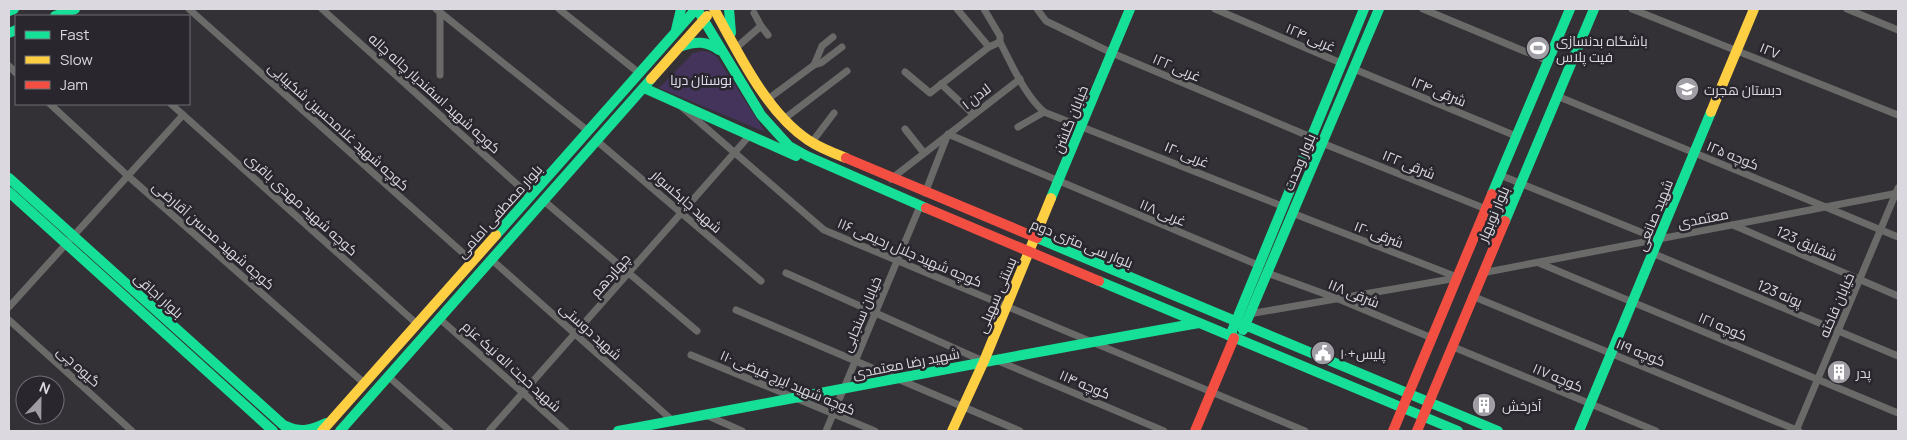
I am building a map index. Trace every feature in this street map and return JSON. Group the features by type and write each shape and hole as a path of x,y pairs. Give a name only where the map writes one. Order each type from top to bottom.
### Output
{"main road":[{"path":"9,11 14,9"},
{"path":"676,32 681,9"},
{"name":"بلوار مصطفی امامی","path":"322,431 697,9"},
{"name":"بلوار سی متری دوم","path":"697,9 769,126 789,146 807,156 920,206 1458,431"},
{"name":"بلوار مصطفی امامی","path":"342,430 714,9"},
{"name":"بلوار سی متری دوم","path":"714,9 768,99 802,137 845,160 1498,431"},
{"path":"729,9 734,43"},
{"name":"خیابان گلشن","path":"1035,239 1130,9"},
{"name":"بلوار وحدت","path":"1240,323 1258,266 1364,9"},
{"name":"بلوار وحدت","path":"1240,323 1249,314 1379,9"},
{"name":"بلوار نوبهار","path":"1393,431 1570,9"},
{"name":"بلوار نوبهار","path":"1417,431 1451,346 1594,9"},
{"name":"شهید صانعی","path":"1579,431 1754,9"},
{"path":"58,15 72,12"},
{"path":"679,48 701,41 717,48 724,54"},
{"path":"644,88 798,157 807,156"},
{"name":"بلوار اجاقی","path":"9,178 70,240 273,431"},
{"name":"بلوار اجاقی","path":"9,192 70,240 290,431"},
{"name":"بستنی سهیلی","path":"952,431 984,361 1035,239"},
{"name":"شهید رضا معتمدی","path":"618,431 984,361 1199,323"},
{"path":"1195,431 1240,323"},
{"path":"272,417 289,428 304,431 332,420"}],"street":[{"name":"کوچه شهید غلامحسین شکیبایی","path":"189,9 472,261"},
{"name":"کوچه شهید اسفندیار چاله چاله","path":"322,9 530,196"},
{"path":"558,9 639,73"},
{"path":"957,9 989,47"},
{"path":"984,9 1000,36 1000,42 1020,78 1038,107 1044,112 1018,127"},
{"name":"۱۲۲ غربی","path":"1039,9 1046,21 1112,53 1311,137"},
{"name":"۱۲۴ غربی","path":"1215,9 1342,64"},
{"path":"1423,9 1548,61"},
{"name":"۱۲۷","path":"1632,9 1898,114"},
{"path":"1847,9 1898,30"},
{"path":"438,10 440,75"},
{"path":"438,10 588,131"},
{"path":"754,14 768,35"},
{"path":"734,43 761,26"},
{"path":"814,65 822,46 833,37"},
{"path":"905,72 930,93 989,47 1000,42"},
{"path":"768,99 814,65 821,64 842,47"},
{"name":"۱۲۴ شرقی","path":"1354,69 1516,136"},
{"path":"784,119 847,71"},
{"name":"لادن ۱","path":"891,179 1020,78"},
{"path":"941,84 973,114"},
{"name":"کوچه ۱۲۵","path":"1558,96 1898,237"},
{"name":"کوچه شهید جلال رحیمی ۱۱۶","path":"675,102 824,230 1305,431"},
{"name":"کوچه شهید محسن آقارضی","path":"51,105 128,176 364,383"},
{"name":"کوچه شهید مهدی باقری","path":"172,105 416,324"},
{"name":"۱۲۰ غربی","path":"1044,112 1282,206"},
{"path":"812,142 834,113"},
{"path":"9,307 183,115"},
{"path":"905,129 924,153"},
{"path":"925,193 948,134"},
{"name":"۱۱۸ غربی","path":"948,134 1258,266"},
{"name":"چهاردهم","path":"488,431 750,135"},
{"name":"شهید چابکسوار","path":"597,141 761,281"},
{"name":"۱۲۲ شرقی","path":"1322,143 1486,209"},
{"path":"1500,174 1658,239"},
{"name":"معتمدی","path":"1482,273 1897,192"},
{"name":"خیابان فاخته","path":"1797,431 1897,192"},
{"path":"544,201 697,331"},
{"name":"خیابان سنجابی","path":"826,431 920,206"},
{"name":"۱۲۰ شرقی","path":"1292,213 1457,278"},
{"name":"123 شقایق","path":"1733,225 1898,296"},
{"name":"123 پونه","path":"1652,254 1898,356"},
{"name":"شهید دوستی","path":"492,260 673,421"},
{"name":"کوچه ۱۲۱","path":"1538,262 1898,413"},
{"path":"786,273 984,361"},
{"name":"۱۱۸ شرقی","path":"1267,273 1336,298 1432,338"},
{"path":"1249,314 1457,278"},
{"name":"کوچه ۱۱۹","path":"1472,296 1797,431"},
{"path":"736,310 1020,431"},
{"name":"شهید حجت اله نیک عزم","path":"440,319 566,431"},
{"name":"گیوه چی","path":"9,320 132,431"},
{"name":"کوچه ۱۱۷","path":"1451,346 1656,431"},
{"name":"کوچه شهید ایرج فیضی ۱۱۰","path":"691,355 793,399 875,431"},
{"name":"کوچه ۱۱۴","path":"996,360 1164,431"},
{"path":"389,378 450,431"},
{"path":"706,415 742,431"}],"green space":[{"name":"بوستان دریا","path":"709,52 717,57 765,132 659,88 693,53"}],"traffic: fast":[{"path":"9,11 14,9"},
{"path":"58,15 75,9"},
{"path":"676,30 681,9"},
{"path":"496,235 696,9"},
{"path":"697,9 761,115 789,146 807,156 926,208"},
{"path":"729,9 731,33"},
{"path":"1051,198 1130,9"},
{"path":"1230,336 1364,9"},
{"path":"1243,330 1379,9"},
{"path":"1492,194 1570,9"},
{"path":"1505,221 1594,9"},
{"path":"9,33 15,30"},
{"path":"682,46 701,43 719,50"},
{"path":"340,431 651,79"},
{"path":"644,88 796,156"},
{"path":"1579,431 1711,112"},
{"path":"9,178 290,431"},
{"path":"9,192 273,431"},
{"path":"1037,238 1498,431"},
{"path":"1099,281 1458,431"},
{"path":"618,431 1199,323"},
{"path":"286,426 306,430 326,423"}],"traffic: slow":[{"path":"714,9 754,80 779,114 808,140 846,158"},
{"path":"1711,112 1754,9"},
{"path":"651,79 707,16"},
{"path":"952,431 984,361 1051,198"},
{"path":"322,431 496,235"}],"traffic: jam":[{"path":"846,158 1037,238"},
{"path":"1393,431 1492,194"},
{"path":"926,208 1099,281"},
{"path":"1417,431 1505,221"},
{"path":"1195,431 1234,338"}],"place":[{"name":"باشگاه بدنسازی فیت پلاس","path":"1538,48"},
{"name":"دبستان هجرت","path":"1687,89"},
{"name":"پلیس+۱۰","path":"1323,353"},
{"name":"پدر","path":"1839,372"},
{"name":"آذرخش","path":"1484,405"}]}
